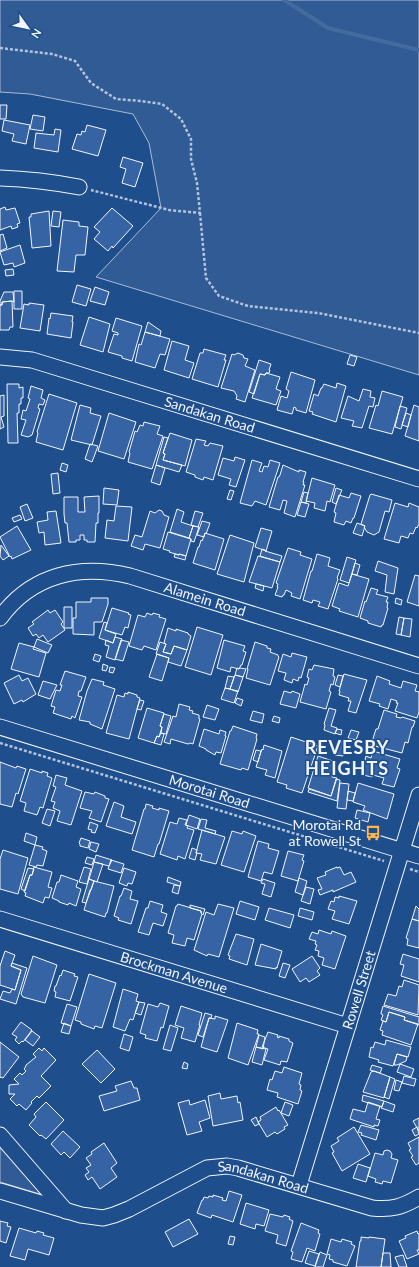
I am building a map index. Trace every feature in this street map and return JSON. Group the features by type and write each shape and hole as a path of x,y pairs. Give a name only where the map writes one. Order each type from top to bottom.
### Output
{"street":[{"path":"0,178 54,182 79,187"},
{"name":"Sandakan Road","path":"0,357 32,360 419,478"},
{"name":"Alamein Road","path":"0,618 6,609 19,598 36,586 54,577 76,572 113,572 137,578 419,666"},
{"name":"Morotai Road","path":"0,727 419,856"},
{"name":"Rowell Street","path":"299,1186 419,795"},
{"name":"Brockman Avenue","path":"0,919 348,1026"},
{"path":"0,1135 66,1211"},
{"name":"Sandakan Road","path":"0,1190 66,1211 103,1218 142,1203 207,1168 227,1166 361,1205 383,1209 392,1209 401,1206 419,1197"}],"path":[{"path":"0,48 52,54 75,61 91,84 116,100 162,104 181,119 191,139 191,159 197,183 206,278 219,296 248,306 318,313 419,333"},
{"path":"79,187 169,210 200,213"},
{"path":"0,744 419,872"}],"shaded area":[{"path":"0,0 419,0 419,375 96,277 161,208 149,143 133,114 30,94 0,92"},
{"path":"0,1143 43,1195 0,1182"}],"building":[{"path":"0,105 7,105 6,119 0,119"},
{"path":"33,115 45,117 43,131 30,129"},
{"path":"4,120 30,125 26,144 12,141 14,134 2,131"},
{"path":"87,125 106,130 98,156 72,149 77,134 81,135 82,131 85,132"},
{"path":"55,129 61,130 58,152 34,148 36,133 54,135"},
{"path":"123,157 143,163 135,187 122,183 126,169 120,167"},
{"path":"5,207 6,210 15,208 20,223 17,224 18,227 12,229 11,226 0,230 0,209"},
{"path":"112,208 133,226 113,248 112,246 108,251 94,239 100,232 94,227"},
{"path":"49,211 51,246 32,248 29,217 31,217 31,214"},
{"path":"53,211 61,212 59,227 51,226"},
{"path":"63,220 79,222 79,226 88,227 85,255 76,255 74,272 57,271"},
{"path":"3,234 7,248 0,251 0,235"},
{"path":"20,245 25,263 14,267 13,263 4,265 0,252"},
{"path":"13,269 14,275 6,276 5,270"},
{"path":"77,285 91,289 86,306 72,302"},
{"path":"95,287 109,292 105,305 90,301"},
{"path":"14,291 22,291 22,309 14,309"},
{"path":"4,292 13,292 14,302 2,302 2,305 0,305"},
{"path":"12,301 13,327 10,327 9,330 0,330 0,305 2,305 2,302"},
{"path":"29,303 44,305 40,331 20,328 24,304 29,305"},
{"path":"51,313 73,316 71,338 47,334"},
{"path":"89,317 110,324 103,352 80,345"},
{"path":"116,318 142,326 132,361 108,352 114,334 118,335 118,333 112,331"},
{"path":"148,322 161,331 160,336 145,332"},
{"path":"145,332 170,339 165,355 160,354 155,368 135,362 139,344 141,345"},
{"path":"172,341 189,346 185,360 194,363 189,378 164,370"},
{"path":"204,349 226,355 224,360 226,360 218,387 192,379 200,353 203,353"},
{"path":"238,353 243,355 244,358 248,359 245,366 255,370 245,402 236,399 237,396 234,391 221,388 232,354 234,355"},
{"path":"350,355 357,357 354,366 347,364"},
{"path":"259,360 271,364 269,373 266,373 265,375 260,374 254,394 249,392"},
{"path":"291,372 315,380 306,413 296,410 294,407 292,414 277,410 281,396 287,398 289,391 286,389"},
{"path":"266,373 280,377 276,389 281,391 276,405 252,398 260,374 265,375"},
{"path":"337,383 346,386 336,422 312,414 313,412 309,411 314,394 318,396 324,384 336,388"},
{"path":"7,384 19,384 19,388 23,387 23,398 21,398 21,404 19,404 19,413 17,413 18,443 8,443"},
{"path":"31,386 43,390 41,398 45,400 43,405 39,404 38,408 40,409 32,435 28,437 21,435 26,420 21,419 23,410 26,411 30,399 28,398"},
{"path":"363,389 371,391 370,397 375,398 373,407 369,406 362,428 352,426 354,421 341,418 348,396 359,401"},
{"path":"382,391 403,397 392,434 369,428"},
{"path":"49,394 77,403 63,450 36,442 37,432"},
{"path":"4,395 4,416 1,417 4,427 0,429 0,396"},
{"path":"80,405 91,408 90,413 101,416 92,445 71,440"},
{"path":"414,405 419,407 419,441 405,436"},
{"path":"400,406 407,408 401,429 395,427"},
{"path":"109,413 136,422 124,459 98,451"},
{"path":"406,413 411,415 408,427 402,425"},
{"path":"144,422 160,426 157,434 163,436 152,469 128,462 129,452 135,431 137,432 140,425 143,426"},
{"path":"170,433 192,440 185,466 163,460 165,454 163,453"},
{"path":"164,437 168,438 163,453 165,454 163,460 182,465 179,472 156,465"},
{"path":"196,439 206,441 204,445 208,446 210,443 223,446 213,480 204,477 203,480 186,472"},
{"path":"90,444 98,446 92,462 85,459"},
{"path":"235,457 245,460 236,487 229,485 231,479 218,475 223,458 234,461"},
{"path":"252,460 262,463 259,471 262,472 264,466 268,467 270,460 280,463 266,505 255,501 252,506 240,503"},
{"path":"62,463 68,465 66,472 60,470"},
{"path":"156,465 165,468 160,485 151,482"},
{"path":"283,465 299,472 299,470 306,472 303,482 303,485 305,485 295,517 284,513 287,501 283,500 280,510 269,507"},
{"path":"58,473 60,493 53,494 51,474"},
{"path":"312,478 335,485 330,502 327,501 325,511 314,508 315,503 306,501"},
{"path":"104,488 119,490 117,505 103,504"},
{"path":"336,488 342,490 336,504 332,502"},
{"path":"230,490 234,491 231,500 227,499"},
{"path":"304,492 308,493 306,503 301,502"},
{"path":"351,493 361,496 354,518 351,523 346,521 344,525 334,522 336,513 334,512 339,495 349,498"},
{"path":"371,494 392,500 389,512 385,511 379,532 374,535 367,532 364,527 365,526 361,524"},
{"path":"99,496 99,513 98,523 96,523 95,542 87,542 87,540 84,540 84,535 80,535 80,540 76,540 76,542 69,542 67,523 65,523 64,514 64,497 78,497 78,512 85,512 84,497"},
{"path":"301,502 309,504 305,517 297,515"},
{"path":"395,503 408,507 409,503 419,507 419,524 417,528 416,527 413,534 410,533 408,538 401,536 399,543 384,539"},
{"path":"27,504 33,518 25,521 20,507"},
{"path":"116,506 132,507 128,541 105,538 107,520 114,521"},
{"path":"177,509 184,512 181,522 193,526 189,538 170,532"},
{"path":"159,510 162,511 164,515 169,517 160,548 145,544 143,550 131,546 135,535 142,537 150,511 155,513"},
{"path":"56,511 61,543 45,545 44,532 39,533 37,522 48,520 47,512"},
{"path":"195,511 203,513 198,527 191,525"},
{"path":"20,515 22,519 14,522 12,518"},
{"path":"202,521 210,523 204,537 197,535"},
{"path":"357,523 365,526 362,536 353,533"},
{"path":"17,526 31,550 12,559 0,537"},
{"path":"193,526 199,527 194,542 189,538"},
{"path":"261,528 272,531 266,551 255,547"},
{"path":"168,532 191,539 186,556 163,549"},
{"path":"205,533 224,539 215,570 193,563 198,547"},
{"path":"230,535 254,543 244,582 217,574"},
{"path":"1,545 9,556 3,560 0,556"},
{"path":"288,548 301,552 300,555 312,559 300,599 291,596 292,593 286,590 282,597 275,595 278,587 278,584 276,583"},
{"path":"262,549 282,556 280,562 260,556"},
{"path":"175,554 186,556 185,560 174,557"},
{"path":"317,554 330,558 328,566 340,570 328,609 318,606 320,602 313,600 312,603 303,600"},
{"path":"258,556 280,562 272,588 249,582"},
{"path":"347,557 356,560 349,583 340,580"},
{"path":"378,561 398,568 394,594 385,592 387,575 375,571"},
{"path":"355,563 360,565 357,575 352,574"},
{"path":"352,574 369,579 358,617 339,611 340,609 332,606 339,583 348,586"},
{"path":"415,575 419,576 419,606 407,602"},
{"path":"256,584 264,586 263,591 255,588"},
{"path":"371,588 378,590 376,594 388,597 386,602 388,602 388,608 381,627 368,623 368,621 360,618"},
{"path":"91,598 108,598 108,604 102,622 94,622 94,635 73,634 73,618 76,618 76,602 91,602"},
{"path":"396,598 402,600 401,605 395,603"},
{"path":"64,607 72,607 72,628 64,628"},
{"path":"112,608 131,615 128,628 125,627 122,635 105,630"},
{"path":"48,610 50,613 55,610 63,622 61,624 65,630 48,642 43,635 39,638 36,634 33,636 28,628 34,624 32,622"},
{"path":"147,613 152,615 153,613 160,615 159,617 166,619 156,650 144,646 142,650 129,646 138,615 145,617"},
{"path":"399,617 404,618 401,635 396,634"},
{"path":"404,618 412,619 410,637 401,635"},
{"path":"104,622 107,623 105,630 116,634 113,643 99,638"},
{"path":"197,627 223,635 211,675 185,667"},
{"path":"168,628 188,633 191,636 187,650 174,646 171,654 163,652 166,644 164,643"},
{"path":"115,637 122,639 115,660 106,657 109,646 105,645 106,640 113,643"},
{"path":"37,639 52,645 48,653 34,647"},
{"path":"121,640 129,642 123,661 115,659"},
{"path":"224,640 245,646 243,651 246,652 242,665 239,669 231,667 230,672 217,668"},
{"path":"160,642 166,644 163,652 171,654 174,646 187,650 181,666 168,662 169,658 156,654"},
{"path":"255,642 267,646 267,648 271,649 270,652 278,655 279,657 270,685 246,678 247,669"},
{"path":"19,643 34,647 33,649 46,653 39,677 11,669"},
{"path":"292,653 307,657 301,678 299,677 298,681 293,679 292,683 284,680 286,673 278,671 283,654 291,657"},
{"path":"95,654 101,656 99,662 93,660"},
{"path":"157,654 169,658 162,681 149,677"},
{"path":"103,664 108,666 106,671 102,670"},
{"path":"314,665 334,669 333,676 335,677 333,685 331,684 329,691 331,692 326,709 300,702 305,684 307,685 309,678 307,677 309,669 312,670"},
{"path":"110,667 115,668 113,673 109,672"},
{"path":"237,668 246,669 243,677 235,675"},
{"path":"65,671 86,677 81,691 79,691 78,696 82,697 75,718 72,716 71,719 53,713 55,707 51,706 56,690 60,691 62,685 60,685"},
{"path":"344,674 367,680 356,713 348,711 351,701 348,701 349,698 339,695"},
{"path":"19,675 22,681 28,678 36,694 23,702 22,700 14,704 4,683"},
{"path":"235,675 243,677 238,692 230,689"},
{"path":"338,675 343,676 340,687 335,685"},
{"path":"228,676 234,677 230,689 225,688"},
{"path":"377,676 390,681 389,684 401,688 403,681 417,685 415,691 419,692 419,712 417,718 395,711 398,703 396,703 397,701 391,699 388,709 379,706 380,704 369,701"},
{"path":"92,679 104,682 103,685 115,689 102,729 90,724 90,722 79,720"},
{"path":"43,681 57,685 50,699 38,695"},
{"path":"225,688 238,691 234,703 221,699"},
{"path":"284,691 291,693 292,691 300,694 296,708 280,704"},
{"path":"128,692 137,695 137,697 140,698 129,739 106,733 117,695 124,697 125,693 128,694"},
{"path":"237,698 243,700 241,706 235,703"},
{"path":"140,700 144,701 141,710 137,709"},
{"path":"179,704 190,707 189,710 193,711 192,713 199,715 200,719 193,744 171,739 170,744 164,742 173,716 176,717"},
{"path":"207,705 219,709 215,720 203,717"},
{"path":"147,708 164,713 160,726 162,727 159,737 157,736 154,743 138,738"},
{"path":"329,708 336,710 331,726 337,728 335,734 324,730 324,724"},
{"path":"384,710 397,714 396,717 402,717 415,721 408,743 405,742 402,753 371,745"},
{"path":"253,711 264,714 262,723 250,720"},
{"path":"164,714 171,716 166,734 161,733 162,727 160,726"},
{"path":"274,716 280,718 279,723 272,721"},
{"path":"233,726 257,734 257,739 248,770 242,768 241,770 220,764 230,731"},
{"path":"204,729 219,734 220,730 226,732 221,753 216,752 215,755 199,746"},
{"path":"337,729 342,730 341,735 335,733"},
{"path":"351,730 359,732 356,740 348,738"},
{"path":"161,733 164,734 161,745 154,743 157,736 159,737"},
{"path":"291,737 318,746 302,793 286,788 287,785 277,782"},
{"path":"337,742 345,743 343,756 335,755"},
{"path":"264,745 282,751 275,778 265,775 267,770 256,767"},
{"path":"256,750 261,751 258,762 253,760"},
{"path":"373,751 400,759 397,768 400,769 394,787 382,784 384,778 373,775 372,777 363,775 366,756 371,758"},
{"path":"318,756 336,762 332,777 337,778 331,796 308,788"},
{"path":"0,762 16,768 17,766 26,769 12,807 0,804"},
{"path":"30,769 42,773 42,771 48,773 47,776 52,778 43,808 40,807 37,815 24,811 26,803 20,801"},
{"path":"56,775 67,778 65,785 82,791 71,825 57,821 60,811 53,808 55,802 51,801 56,787 53,786"},
{"path":"336,779 340,780 337,801 308,792 309,789 331,796"},
{"path":"340,783 349,784 346,809 337,808"},
{"path":"358,783 394,794 387,819 363,810 365,806 353,802"},
{"path":"348,791 355,793 353,801 347,800"},
{"path":"85,792 94,794 95,792 109,799 101,822 89,818 92,811 80,808"},
{"path":"114,802 124,806 121,817 136,822 132,834 106,826"},
{"path":"146,804 153,806 152,808 159,810 159,808 169,811 154,857 132,850"},
{"path":"47,809 55,811 50,826 42,823"},
{"path":"357,810 370,813 368,822 355,818"},
{"path":"189,815 200,819 197,829 186,825"},
{"path":"179,818 187,820 185,825 188,826 187,828 194,830 185,859 178,856 177,860 160,854 170,822 177,824"},
{"path":"201,819 207,820 205,828 216,831 215,834 198,829"},
{"path":"90,822 98,825 95,833 88,829"},
{"path":"202,830 225,837 216,864 200,860 202,854 196,853"},
{"path":"232,831 242,834 243,831 256,836 244,872 221,865"},
{"path":"26,833 37,837 35,845 24,841"},
{"path":"81,838 90,841 88,848 80,846 79,843"},
{"path":"258,841 269,844 268,848 279,851 272,874 264,872 261,881 248,877"},
{"path":"91,842 99,844 96,852 89,849"},
{"path":"35,845 43,847 42,849 47,851 43,866 37,865 36,867 29,865"},
{"path":"192,848 197,850 195,860 189,858"},
{"path":"3,850 28,858 18,894 0,889 0,859"},
{"path":"288,851 304,855 302,860 304,861 298,881 281,876"},
{"path":"96,855 112,860 109,866 94,862"},
{"path":"87,857 94,859 92,865 85,863"},
{"path":"111,860 124,864 121,873 108,869"},
{"path":"94,862 103,864 97,882 89,879"},
{"path":"34,867 52,872 48,887 52,888 49,898 45,897 43,903 25,896 26,893 24,892"},
{"path":"84,867 91,869 87,884 79,882"},
{"path":"340,867 344,875 351,872 356,882 333,892 333,890 320,895 318,890 322,889 317,878 326,875 325,872"},
{"path":"28,868 34,869 32,875 30,875 25,891 21,889"},
{"path":"124,868 136,872 132,884 128,883 127,886 119,883"},
{"path":"61,875 78,881 76,887 81,889 76,906 69,903 68,905 59,902 52,898"},
{"path":"168,877 181,882 180,886 167,882"},
{"path":"299,878 307,881 303,895 295,892"},
{"path":"89,879 94,881 86,903 82,902"},
{"path":"263,879 275,883 271,897 262,894 265,884 261,883"},
{"path":"94,881 114,886 105,917 84,910"},
{"path":"174,885 180,886 178,894 172,892"},
{"path":"306,887 314,889 310,904 301,901"},
{"path":"124,888 132,891 130,899 138,901 131,924 118,920 119,918 114,916"},
{"path":"339,896 357,901 349,924 332,919 335,911 328,909 331,901 334,902 335,897 339,898"},
{"path":"150,901 163,905 161,912 167,914 163,926 153,923 149,935 138,932 146,908 148,908"},
{"path":"240,901 259,907 255,920 236,914"},
{"path":"178,904 201,911 202,914 194,940 187,938 185,946 172,943 174,935 168,933 176,906"},
{"path":"218,904 234,908 219,957 208,954 207,956 194,950 206,912 214,915"},
{"path":"190,905 205,909 203,915 201,911 190,908"},
{"path":"416,906 419,909 419,921 412,919"},
{"path":"269,908 294,915 290,928 265,920"},
{"path":"300,908 314,912 312,920 298,916"},
{"path":"412,919 419,921 419,948 407,945 408,939 406,938"},
{"path":"319,930 331,934 332,931 346,936 335,969 322,965 324,958 318,956 319,951 315,950 317,945 315,944 316,941 309,939 312,932 318,934"},
{"path":"236,934 254,939 247,965 229,959 230,956 228,955"},
{"path":"261,944 282,951 276,969 255,965"},
{"path":"5,951 15,955 11,966 21,970 15,990 0,985 0,966"},
{"path":"403,954 419,959 419,982 401,976 404,965 400,964"},
{"path":"33,956 57,965 45,1003 23,997 21,994"},
{"path":"312,956 320,968 317,971 320,975 309,982 306,978 300,982 292,969"},
{"path":"12,963 27,968 16,1004 0,999 3,991 10,993 12,989 15,990 21,970 11,966"},
{"path":"283,963 290,965 285,978 279,976"},
{"path":"63,970 75,974 74,976 78,977 70,1001 55,997 55,986"},
{"path":"89,974 116,983 102,1028 95,1026 94,1029 75,1020"},
{"path":"404,980 419,985 418,1015 384,1005 388,994 396,996 399,986 402,987"},
{"path":"123,989 138,994 136,1001 139,1002 133,1020 130,1019 125,1031 113,1027"},
{"path":"139,1002 145,1003 141,1015 135,1013"},
{"path":"160,1003 169,1006 163,1028 161,1027 157,1041 145,1038 146,1035 140,1033 148,1004 158,1007"},
{"path":"67,1004 77,1007 71,1026 61,1023"},
{"path":"181,1006 202,1013 195,1042 181,1038 184,1028 175,1025"},
{"path":"383,1006 419,1017 419,1025 404,1020 405,1017 389,1012 386,1022 381,1020 383,1015 381,1013"},
{"path":"389,1012 405,1017 404,1020 418,1024 411,1045 382,1035 383,1031 380,1030 383,1021 386,1022"},
{"path":"205,1013 212,1015 211,1018 209,1018 203,1037 198,1035"},
{"path":"215,1016 228,1020 217,1052 201,1047 209,1018 215,1019"},
{"path":"21,1022 32,1030 23,1042 22,1041 19,1044 15,1040 17,1037 12,1034"},
{"path":"64,1023 71,1026 69,1034 61,1032"},
{"path":"237,1023 258,1030 257,1034 259,1034 248,1065 228,1058"},
{"path":"170,1025 178,1028 171,1051 163,1049"},
{"path":"32,1031 40,1037 33,1046 25,1040"},
{"path":"268,1032 278,1035 277,1037 279,1038 279,1036 289,1039 289,1041 293,1043 287,1062 281,1061 280,1065 264,1060 268,1049 262,1047"},
{"path":"124,1034 133,1037 129,1051 120,1048"},
{"path":"259,1035 265,1037 263,1049 256,1047"},
{"path":"386,1040 411,1047 408,1057 397,1054 393,1066 378,1062 379,1060 369,1057 371,1047 373,1048 375,1042 385,1045"},
{"path":"0,1042 19,1057 3,1078 0,1078"},
{"path":"256,1047 266,1049 262,1065 252,1062"},
{"path":"39,1048 42,1051 44,1048 56,1060 41,1076 51,1086 39,1098 37,1096 26,1110 19,1104 17,1106 10,1099 15,1094 9,1094 9,1085 19,1084 14,1079 20,1073 22,1075 26,1071 24,1069 26,1065 36,1057 33,1054"},
{"path":"97,1050 115,1069 101,1083 82,1064"},
{"path":"397,1054 407,1057 406,1061 394,1065"},
{"path":"184,1062 188,1064 187,1069 182,1068"},
{"path":"400,1064 414,1069 411,1077 397,1072"},
{"path":"372,1065 382,1068 380,1073 370,1070"},
{"path":"284,1067 302,1073 299,1084 301,1085 300,1090 302,1091 298,1104 277,1097 278,1093 267,1090 270,1079 272,1080 275,1071 282,1073"},
{"path":"374,1071 390,1077 384,1098 363,1092 371,1072"},
{"path":"404,1076 416,1079 414,1086 402,1083"},
{"path":"390,1077 395,1079 389,1099 384,1097"},
{"path":"396,1080 402,1082 399,1091 394,1090"},
{"path":"131,1081 134,1088 137,1088 140,1100 104,1111 99,1096 117,1091 115,1086"},
{"path":"220,1093 221,1099 237,1096 238,1103 240,1102 243,1120 213,1126 208,1096"},
{"path":"363,1095 384,1101 382,1107 362,1101"},
{"path":"189,1100 190,1105 205,1100 210,1118 199,1122 202,1131 187,1135 178,1103"},
{"path":"384,1101 395,1105 393,1112 381,1108"},
{"path":"46,1102 64,1120 46,1139 41,1135 40,1136 29,1125 36,1117 34,1114"},
{"path":"285,1102 293,1105 289,1116 281,1113"},
{"path":"368,1102 380,1106 376,1119 380,1120 378,1126 374,1125 374,1127 350,1119 353,1109 365,1112"},
{"path":"276,1107 288,1125 277,1134 275,1132 267,1137 258,1122 261,1120 260,1117"},
{"path":"256,1117 259,1124 255,1126 251,1120"},
{"path":"419,1118 419,1131 413,1121"},
{"path":"361,1125 379,1130 376,1140 361,1135 362,1133 358,1132"},
{"path":"354,1127 370,1154 342,1171 332,1153 334,1152 331,1146 339,1141 337,1138"},
{"path":"417,1127 419,1134 415,1136 412,1130"},
{"path":"63,1131 80,1147 70,1158 64,1152 61,1155 51,1144"},
{"path":"419,1137 419,1163 416,1165 411,1157 413,1156 409,1150 411,1149 408,1143"},
{"path":"104,1143 117,1163 111,1168 117,1177 100,1189 92,1177 88,1180 85,1175 89,1172 86,1168 91,1165 86,1158 92,1154 91,1152"},
{"path":"387,1150 392,1154 391,1158 398,1160 391,1183 383,1181 382,1184 375,1182 376,1179 368,1176 375,1153 383,1155 384,1151"},
{"path":"358,1164 370,1168 366,1182 353,1178"},
{"path":"229,1191 242,1195 233,1222 212,1215 211,1218 197,1213 204,1197 213,1197 213,1195 223,1198 222,1200 226,1201"},
{"path":"246,1203 269,1210 264,1226 256,1224 255,1229 240,1224"},
{"path":"270,1214 283,1217 284,1215 290,1217 289,1219 293,1221 286,1246 276,1243 278,1235 265,1231"},
{"path":"189,1219 198,1234 173,1247 165,1232"},
{"path":"0,1221 8,1223 7,1226 11,1227 6,1243 0,1241"},
{"path":"301,1223 319,1230 318,1233 320,1234 315,1251 307,1248 302,1262 291,1259 293,1252 291,1251"},
{"path":"19,1228 36,1233 37,1231 44,1233 43,1235 54,1238 49,1255 28,1249 25,1260 10,1256"},
{"path":"417,1231 418,1234 419,1233 419,1250 417,1250 419,1254 407,1259 399,1241 406,1238 405,1236"},
{"path":"230,1236 235,1237 233,1245 228,1244"},
{"path":"361,1237 385,1239 381,1267 356,1267"},
{"path":"331,1239 341,1242 342,1239 352,1242 351,1244 355,1246 347,1266 333,1262 333,1260 329,1259 330,1255 327,1254"},
{"path":"309,1251 319,1254 315,1266 305,1263"},
{"path":"320,1252 327,1255 323,1267 315,1267"},
{"path":"383,1253 390,1253 391,1267 381,1267"},
{"path":"403,1255 407,1267 399,1267 395,1257"}],"waterway":[{"path":"284,0 328,28 419,50"}],"place":[{"name":"Morotai Rd at Rowell St","path":"373,833"}],"district":[{"name":"REVESBY HEIGHTS","path":"347,758"}]}
